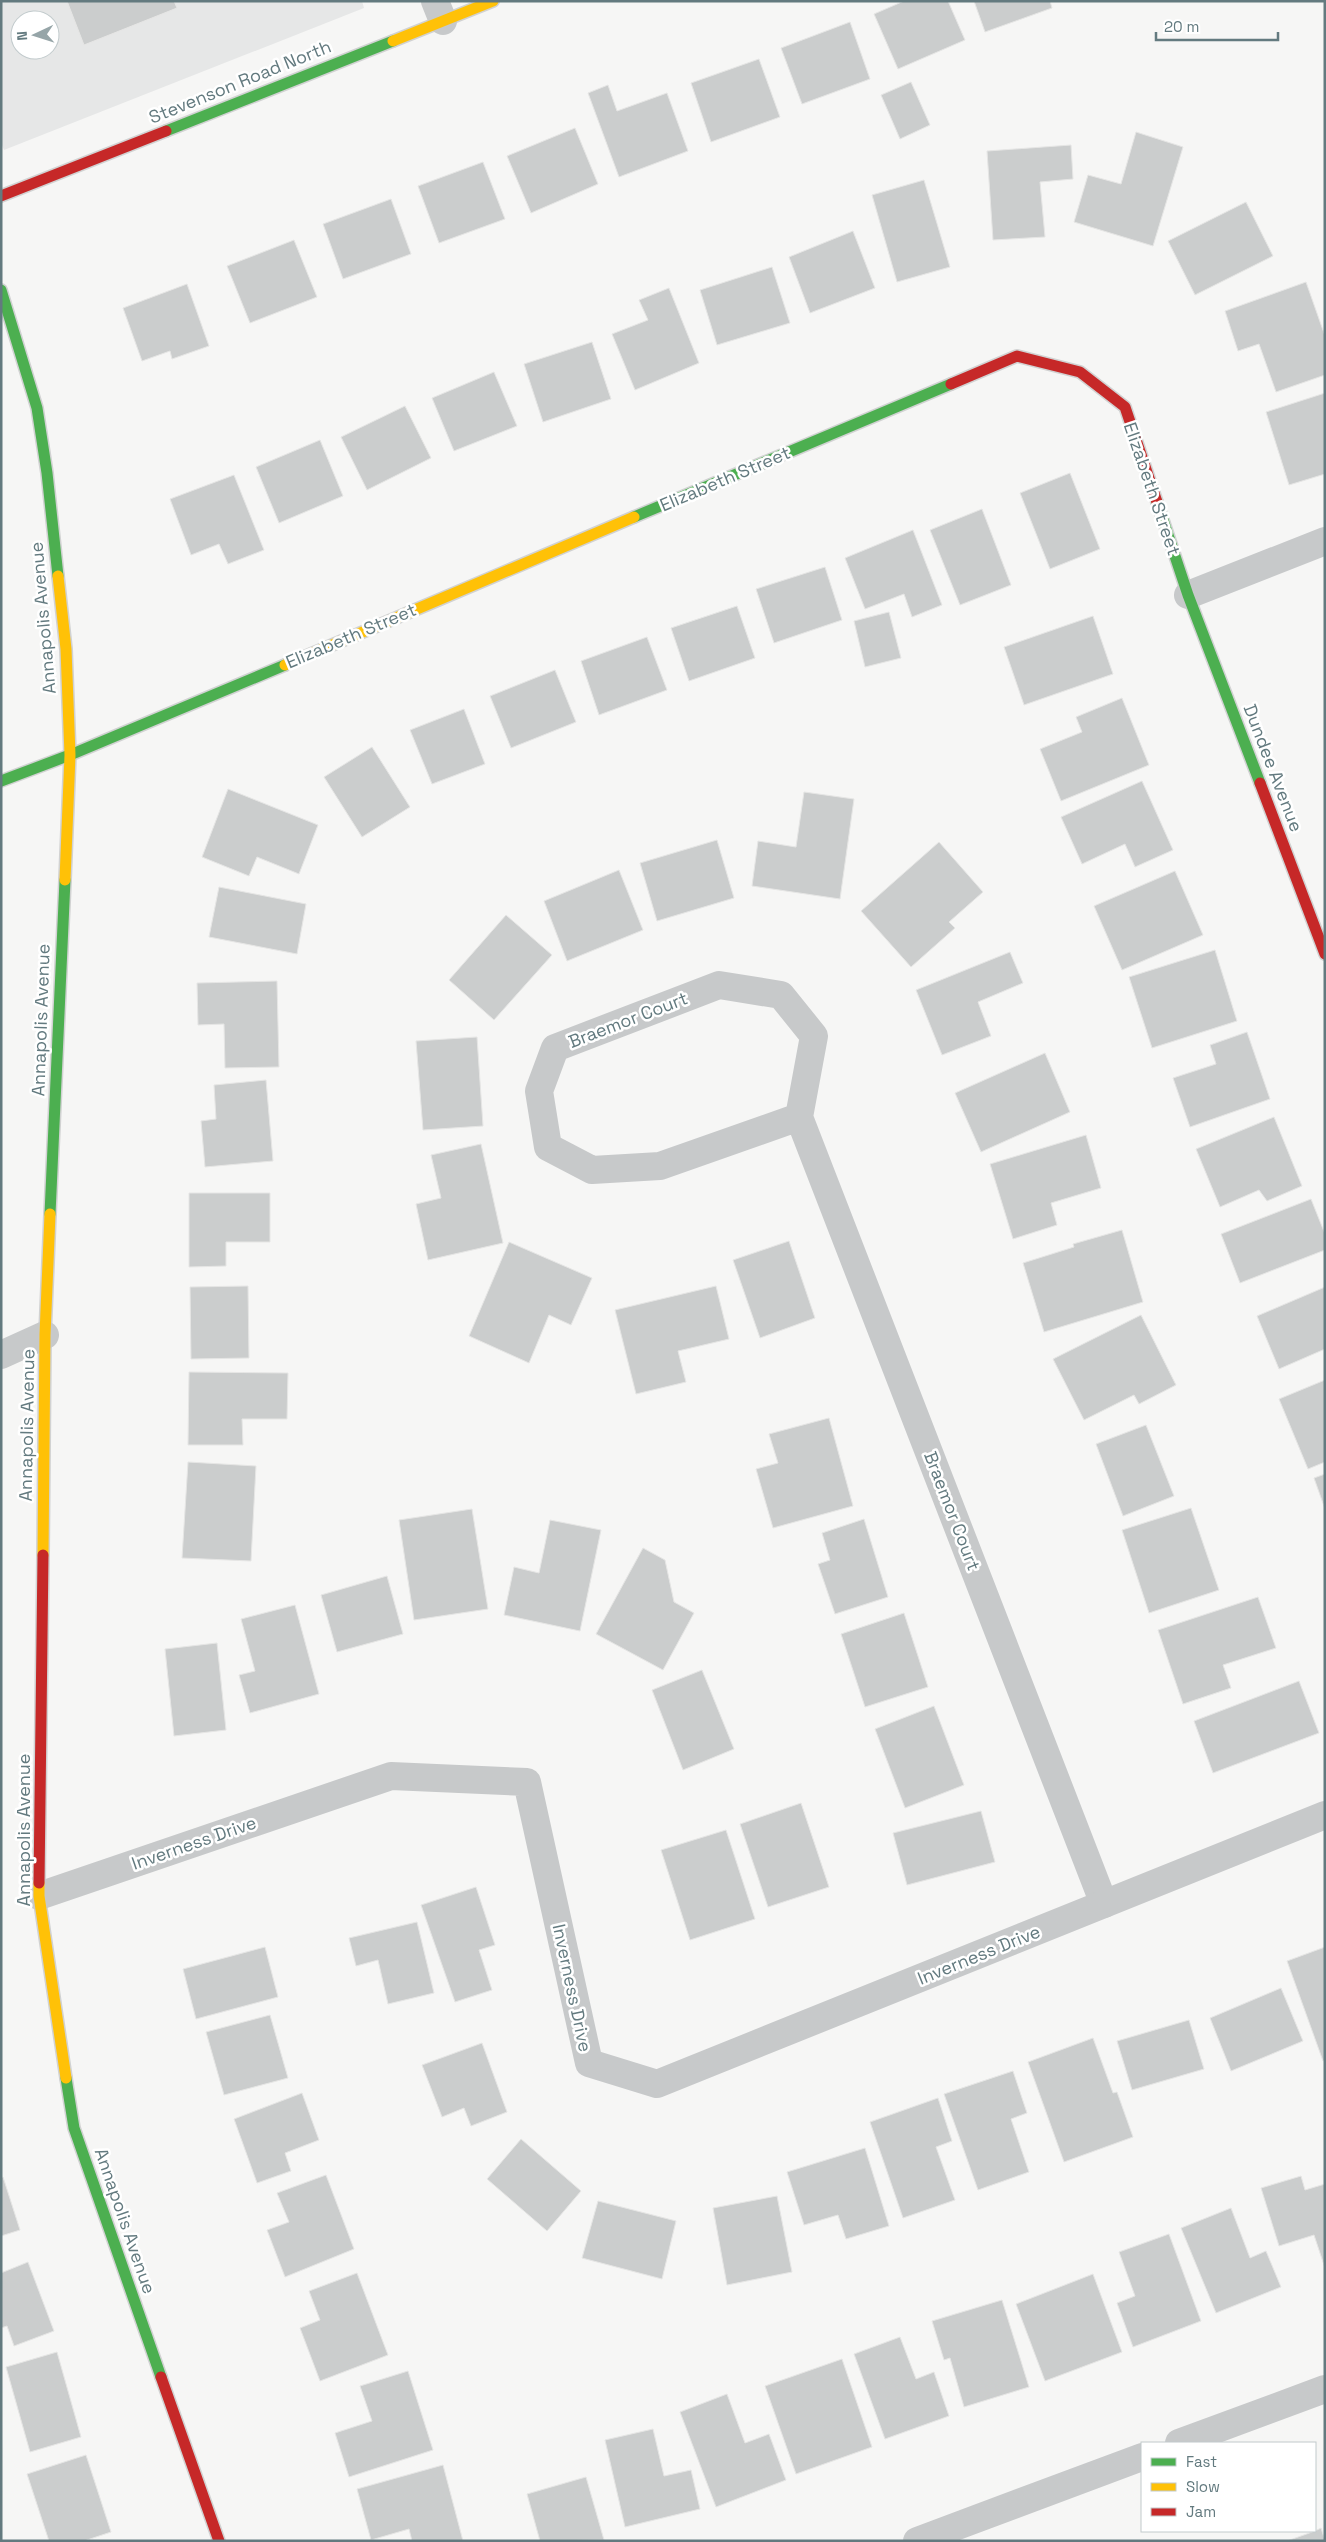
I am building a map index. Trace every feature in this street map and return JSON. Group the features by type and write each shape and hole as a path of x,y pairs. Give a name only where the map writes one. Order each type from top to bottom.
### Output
{"street":[{"name":"Stevenson Road North","path":"1,196 439,11 493,1"},
{"name":"Annapolis Avenue","path":"1,290 37,408 47,473 66,650 70,755 45,1335 39,1896 74,2128 219,2541"},
{"name":"Elizabeth Street","path":"1,781 70,755 1018,356 1080,372 1124,407 1188,595"},
{"path":"1188,595 1325,541"},
{"name":"Dundee Avenue","path":"1188,595 1325,954"},
{"name":"Braemor Court","path":"799,1117 660,1166 592,1170 548,1147 539,1092 555,1048 719,985 781,995 814,1036 799,1117 1104,1904"},
{"path":"1,1355 45,1335"},
{"name":"Inverness Drive","path":"39,1896 391,1776 526,1782 589,2063 657,2084 1325,1815"},
{"path":"1182,2442 1325,2389"},
{"path":"918,2541 1141,2457"}],"shaded area":[{"path":"1,1 362,1 364,8 4,150 1,143"}],"building":[{"path":"67,1 174,1 177,8 84,45"},
{"path":"904,1 948,1 965,40 898,69 874,14"},
{"path":"974,1 1050,1 1052,8 985,32"},
{"path":"850,22 870,79 802,104 781,48"},
{"path":"759,59 780,117 711,142 691,83"},
{"path":"911,82 930,125 900,139 881,95"},
{"path":"608,85 617,111 667,93 688,151 619,177 588,93"},
{"path":"575,128 598,184 531,213 507,156"},
{"path":"1136,132 1183,147 1153,246 1074,222 1088,175 1121,184"},
{"path":"1071,145 1073,179 1040,182 1045,237 993,240 987,151"},
{"path":"483,162 505,219 439,243 418,186"},
{"path":"924,180 950,267 897,282 872,195"},
{"path":"391,199 411,254 343,279 323,224"},
{"path":"1246,202 1273,256 1195,295 1168,241"},
{"path":"853,231 875,288 810,313 789,257"},
{"path":"294,240 317,297 250,323 227,266"},
{"path":"772,267 790,323 717,345 700,290"},
{"path":"1306,282 1325,336 1325,375 1276,392 1259,344 1238,351 1225,311"},
{"path":"187,284 209,346 172,359 170,351 142,361 123,308"},
{"path":"669,288 699,363 635,390 612,334 648,320 639,300"},
{"path":"592,342 611,399 543,422 524,364"},
{"path":"494,372 517,426 454,451 432,398"},
{"path":"1325,393 1325,474 1289,485 1266,412"},
{"path":"405,406 431,458 367,490 341,437"},
{"path":"320,440 343,496 279,523 256,467"},
{"path":"1070,473 1100,549 1050,569 1020,493"},
{"path":"234,475 264,550 228,564 219,544 191,555 170,499"},
{"path":"982,509 1011,585 960,605 930,530"},
{"path":"913,530 942,605 912,617 904,594 865,609 845,558"},
{"path":"825,567 842,620 774,643 756,589"},
{"path":"737,606 755,658 689,681 671,628"},
{"path":"889,612 901,658 865,667 854,621"},
{"path":"1093,616 1113,674 1024,705 1004,647"},
{"path":"647,637 667,690 599,715 581,661"},
{"path":"555,670 576,722 511,748 490,696"},
{"path":"1122,698 1149,765 1061,801 1040,749 1082,732 1076,717"},
{"path":"464,709 485,764 432,784 410,730"},
{"path":"372,747 410,807 362,837 324,777"},
{"path":"1142,781 1173,850 1135,867 1125,844 1082,864 1061,817"},
{"path":"228,789 318,825 299,874 257,857 249,876 202,857"},
{"path":"804,792 854,799 840,899 752,886 758,841 796,847"},
{"path":"717,840 734,898 657,921 640,863"},
{"path":"939,842 983,892 949,922 955,928 911,967 861,911"},
{"path":"619,870 643,930 567,961 544,901"},
{"path":"1175,871 1203,935 1122,970 1094,906"},
{"path":"219,887 306,904 297,954 209,937"},
{"path":"506,915 552,955 494,1020 449,980"},
{"path":"1215,950 1237,1021 1152,1048 1129,977"},
{"path":"1010,952 1023,983 978,1002 991,1036 942,1055 916,990"},
{"path":"277,981 279,1067 225,1068 224,1024 198,1025 197,983"},
{"path":"1247,1032 1270,1099 1190,1127 1173,1078 1216,1064 1210,1045"},
{"path":"477,1037 483,1126 423,1130 416,1041"},
{"path":"1045,1053 1070,1112 981,1152 955,1093"},
{"path":"266,1080 273,1161 205,1167 201,1121 216,1119 214,1085"},
{"path":"1274,1117 1302,1186 1267,1201 1259,1190 1220,1207 1196,1149"},
{"path":"1086,1135 1101,1188 1051,1203 1057,1225 1013,1239 990,1164"},
{"path":"481,1144 503,1243 428,1260 416,1204 441,1198 431,1155"},
{"path":"189,1193 270,1193 270,1242 226,1242 226,1266 189,1267"},
{"path":"1311,1199 1325,1234 1325,1250 1240,1283 1221,1234"},
{"path":"1122,1230 1143,1302 1044,1332 1023,1263 1074,1247 1073,1244"},
{"path":"789,1241 815,1318 760,1338 733,1260"},
{"path":"509,1242 592,1278 571,1325 549,1315 529,1363 469,1336"},
{"path":"248,1286 249,1358 191,1359 190,1287"},
{"path":"716,1286 729,1339 678,1351 686,1382 636,1394 615,1310"},
{"path":"1325,1287 1325,1349 1279,1369 1257,1316"},
{"path":"1141,1315 1176,1385 1139,1404 1134,1395 1084,1420 1053,1359"},
{"path":"189,1372 288,1373 287,1419 242,1419 243,1445 188,1445"},
{"path":"1325,1380 1325,1462 1308,1469 1279,1399"},
{"path":"829,1418 853,1506 773,1528 756,1469 778,1463 769,1434"},
{"path":"1146,1425 1174,1496 1123,1516 1096,1444"},
{"path":"188,1462 256,1466 251,1561 182,1558"},
{"path":"1325,1474 1325,1509 1314,1478"},
{"path":"1191,1508 1219,1590 1149,1613 1122,1530"},
{"path":"472,1509 488,1609 414,1620 399,1520"},
{"path":"864,1519 888,1597 835,1614 818,1564 830,1560 822,1533"},
{"path":"550,1520 601,1530 580,1631 504,1615 514,1567 539,1573"},
{"path":"643,1548 665,1560 674,1602 694,1613 663,1670 596,1634"},
{"path":"387,1576 403,1634 337,1652 321,1595"},
{"path":"1258,1597 1276,1648 1223,1665 1231,1688 1183,1704 1158,1630"},
{"path":"295,1605 319,1694 250,1713 239,1675 255,1671 241,1619"},
{"path":"904,1613 928,1687 865,1707 841,1634"},
{"path":"217,1643 226,1730 174,1736 165,1649"},
{"path":"702,1670 734,1749 683,1770 652,1690"},
{"path":"1299,1681 1319,1733 1213,1773 1194,1721"},
{"path":"934,1706 964,1785 905,1808 875,1729"},
{"path":"801,1803 829,1887 768,1907 740,1824"},
{"path":"981,1811 995,1862 907,1885 893,1833"},
{"path":"726,1830 755,1919 690,1940 661,1850"},
{"path":"476,1887 495,1945 479,1950 492,1990 455,2002 421,1905"},
{"path":"417,1922 434,1993 388,2004 378,1960 356,1966 349,1938"},
{"path":"265,1947 278,1997 196,2019 183,1969"},
{"path":"1325,1947 1325,2060 1323,2061 1287,1961"},
{"path":"1281,1988 1303,2041 1231,2071 1210,2018"},
{"path":"270,2015 288,2078 224,2095 206,2032"},
{"path":"1189,2020 1204,2069 1132,2090 1117,2041"},
{"path":"1093,2038 1113,2093 1117,2092 1133,2137 1064,2162 1028,2062"},
{"path":"482,2043 507,2112 471,2126 464,2108 442,2117 422,2065"},
{"path":"1013,2071 1027,2113 1011,2119 1029,2172 978,2190 944,2094"},
{"path":"302,2093 319,2140 285,2153 291,2171 257,2183 234,2119"},
{"path":"938,2098 952,2141 936,2147 955,2200 903,2218 870,2122"},
{"path":"521,2139 581,2191 547,2231 487,2179"},
{"path":"865,2148 889,2226 846,2239 838,2215 804,2225 787,2172"},
{"path":"326,2175 354,2249 285,2277 267,2230 289,2222 277,2193"},
{"path":"1301,2176 1305,2190 1325,2184 1325,2268 1314,2235 1279,2246 1261,2188"},
{"path":"3,2177 20,2230 1,2236 1,2178"},
{"path":"777,2196 792,2272 727,2285 713,2208"},
{"path":"598,2201 676,2221 662,2279 582,2258"},
{"path":"1231,2208 1250,2258 1266,2251 1281,2287 1216,2313 1181,2228"},
{"path":"1169,2234 1201,2321 1133,2347 1117,2303 1135,2296 1119,2252"},
{"path":"28,2262 54,2331 14,2346 7,2326 1,2328 1,2273"},
{"path":"357,2273 388,2355 320,2381 300,2328 320,2320 309,2291"},
{"path":"1093,2274 1122,2352 1045,2381 1016,2304"},
{"path":"1002,2300 1029,2387 964,2407 950,2358 944,2360 932,2321"},
{"path":"900,2337 916,2379 934,2372 949,2416 885,2439 854,2354"},
{"path":"57,2352 81,2437 30,2452 6,2367"},
{"path":"842,2359 872,2447 796,2474 765,2386"},
{"path":"408,2371 433,2450 349,2477 335,2433 372,2421 360,2386"},
{"path":"727,2394 745,2443 769,2434 786,2480 716,2507 680,2412"},
{"path":"653,2429 664,2476 691,2470 700,2509 625,2527 605,2440"},
{"path":"86,2455 111,2532 84,2541 49,2541 27,2474"},
{"path":"443,2465 463,2541 412,2541 409,2529 371,2540 357,2489"},
{"path":"586,2477 604,2540 540,2541 527,2494"},
{"path":"1321,2528 1325,2541 1287,2541 1316,2532"}],"traffic: fast":[{"path":"166,131 393,41"},
{"path":"1,290 37,408 47,473 58,576"},
{"path":"634,517 951,384"},
{"path":"1157,502 1188,595 1260,783"},
{"path":"1,781 70,755 285,665"},
{"path":"50,1214 65,880"},
{"path":"66,2078 74,2128 161,2377"}],"traffic: slow":[{"path":"393,41 493,1"},
{"path":"285,665 634,517"},
{"path":"58,576 66,649 70,755 65,880"},
{"path":"43,1555 45,1335 50,1214"},
{"path":"39,1883 39,1896 66,2078"}],"traffic: jam":[{"path":"1,196 166,131"},
{"path":"951,384 1017,356 1080,372 1125,407 1157,502"},
{"path":"1260,783 1325,954"},
{"path":"39,1883 43,1555"},
{"path":"161,2377 219,2541"}]}
